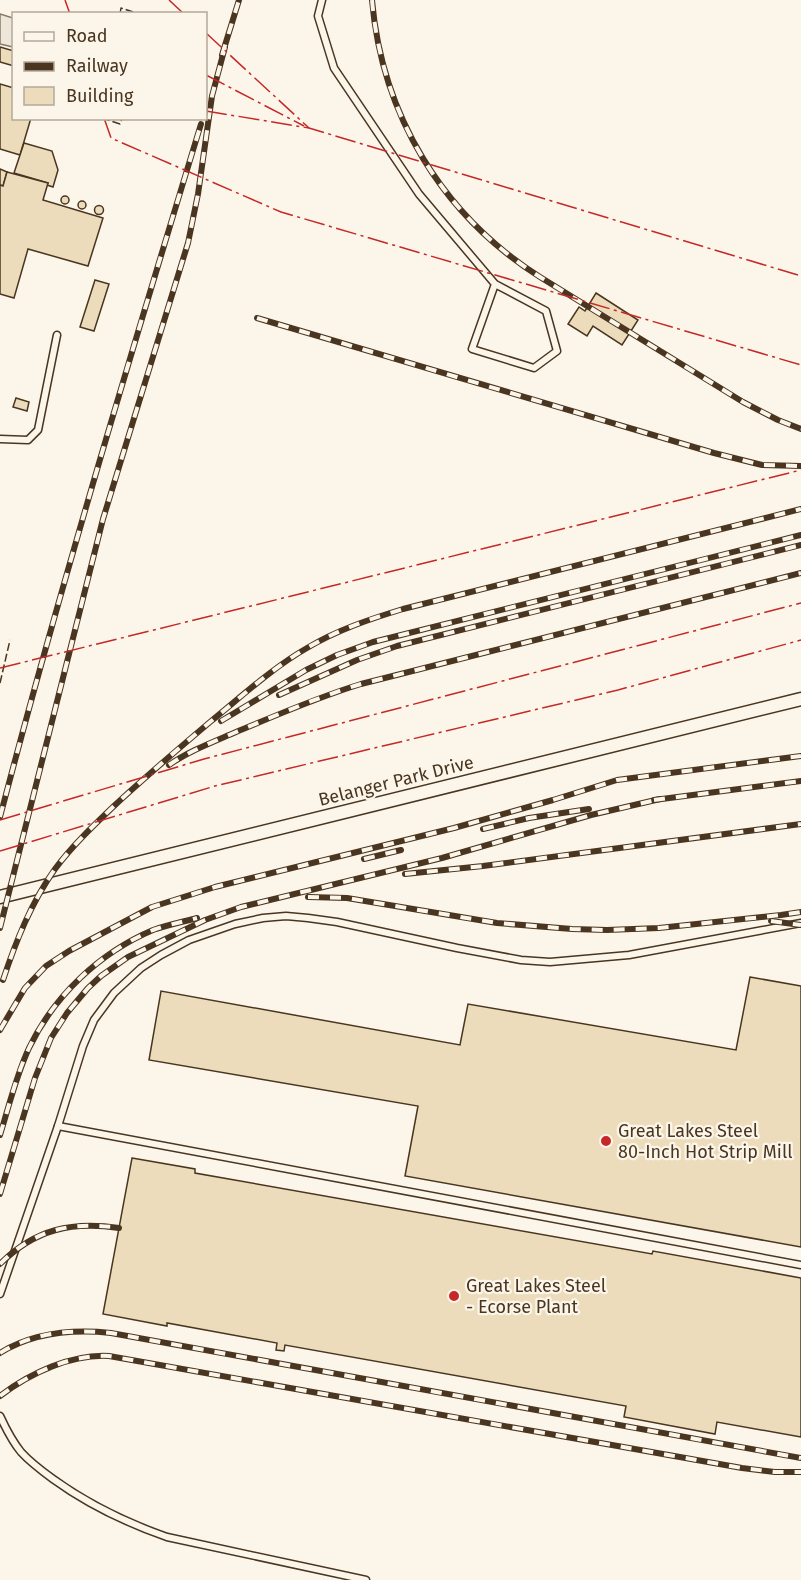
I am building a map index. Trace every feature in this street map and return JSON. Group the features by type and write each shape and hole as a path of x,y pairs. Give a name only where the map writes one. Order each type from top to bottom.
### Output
{"street":[{"name":"Belanger Park Drive","path":"0,897 801,699"}],"lane":[{"path":"322,0 318,16 334,68 419,194 495,284 546,311 557,351 534,368 472,349 495,284"},
{"path":"0,439 28,440 38,430 57,335"},
{"path":"0,1294 83,1046 94,1020 114,993 141,968 189,940 235,924 286,916 336,922 521,960 550,962 629,955 801,923"},
{"path":"58,1126 801,1265"},
{"path":"0,1416 19,1449 34,1464 92,1505 138,1527 167,1537 366,1580"}],"shaded area":[{"path":"0,14 12,18 12,47 0,44"}],"building":[{"path":"0,47 12,50 12,65 0,62"},
{"path":"0,84 12,87 12,120 30,120 20,155 0,149"},
{"path":"24,143 52,151 58,170 53,187 47,185 48,183 14,173"},
{"path":"0,169 7,172 3,186 0,185"},
{"path":"7,172 48,183 43,200 103,218 88,266 28,249 14,298 0,294 0,185 3,186"},
{"path":"65,196 69,200 65,204 61,200"},
{"path":"82,201 86,205 82,209 78,205"},
{"path":"99,206 103,210 99,214 95,210"},
{"path":"95,280 109,284 94,331 80,327"},
{"path":"596,293 638,320 622,345 593,326 587,336 568,324 579,307 585,311"},
{"path":"16,398 29,402 27,411 13,407"},
{"name":"Great Lakes Steel 80-Inch Hot Strip Mill","path":"750,977 801,986 801,1247 405,1176 418,1106 149,1060 161,991 460,1045 468,1004 736,1050"},
{"name":"Great Lakes Steel - Ecorse Plant","path":"132,1158 195,1169 195,1173 801,1278 801,1437 717,1422 715,1434 624,1417 626,1406 285,1345 284,1351 276,1350 277,1343 103,1314"}],"railway":[{"path":"222,55 239,0"},
{"path":"372,0 378,42 389,83 404,122 423,158 446,192 474,224 505,252 540,277 743,402 801,429"},
{"path":"0,928 103,519 188,243 198,194 212,96 225,47"},
{"path":"0,817 72,556 201,124"},
{"path":"257,318 714,453 762,465 801,466"},
{"path":"3,980 31,909 55,869 76,844 126,795 210,722 269,674 307,648 354,626 403,609 801,509"},
{"path":"221,721 306,670 337,655 373,642 801,535"},
{"path":"279,695 357,660 397,646 801,545"},
{"path":"169,765 193,751 236,732 313,700 361,684 801,573"},
{"path":"0,1030 25,988 46,966 69,951 152,907 215,887 454,828 617,780 801,756"},
{"path":"654,800 801,781"},
{"path":"0,1194 35,1078 51,1038 67,1013 88,988 128,957 205,920 241,907 442,858 591,815 660,799"},
{"path":"483,829 529,818 589,809"},
{"path":"405,874 483,866 801,824"},
{"path":"364,859 401,850"},
{"path":"308,897 347,898 497,923 572,929 659,928 801,912"},
{"path":"0,1135 16,1080 29,1048 39,1029 65,994 97,964 133,940 153,930 197,918"},
{"path":"771,921 801,925"},
{"path":"0,1264 27,1243 55,1230 86,1226 119,1228"},
{"path":"0,1353 40,1336 82,1331 111,1333 801,1458"},
{"path":"0,1396 24,1380 52,1367 80,1358 109,1356 742,1468 801,1472"}],"fence":[{"path":"120,12 121,8 133,12"},
{"path":"108,120 120,124 121,120"},
{"path":"0,683 10,640"}],"power":[{"path":"65,0 69,12"},
{"path":"169,0 182,12"},
{"path":"207,34 309,128"},
{"path":"207,76 304,126"},
{"path":"207,111 309,128 801,276"},
{"path":"105,120 111,138 281,212 801,365"},
{"path":"0,668 801,470"},
{"path":"0,820 204,759 801,603"},
{"path":"0,851 215,786 618,690 801,640"}],"place":[{"name":"Great Lakes Steel 80-Inch Hot Strip Mill","path":"606,1141"},
{"name":"Great Lakes Steel - Ecorse Plant","path":"454,1296"}]}
